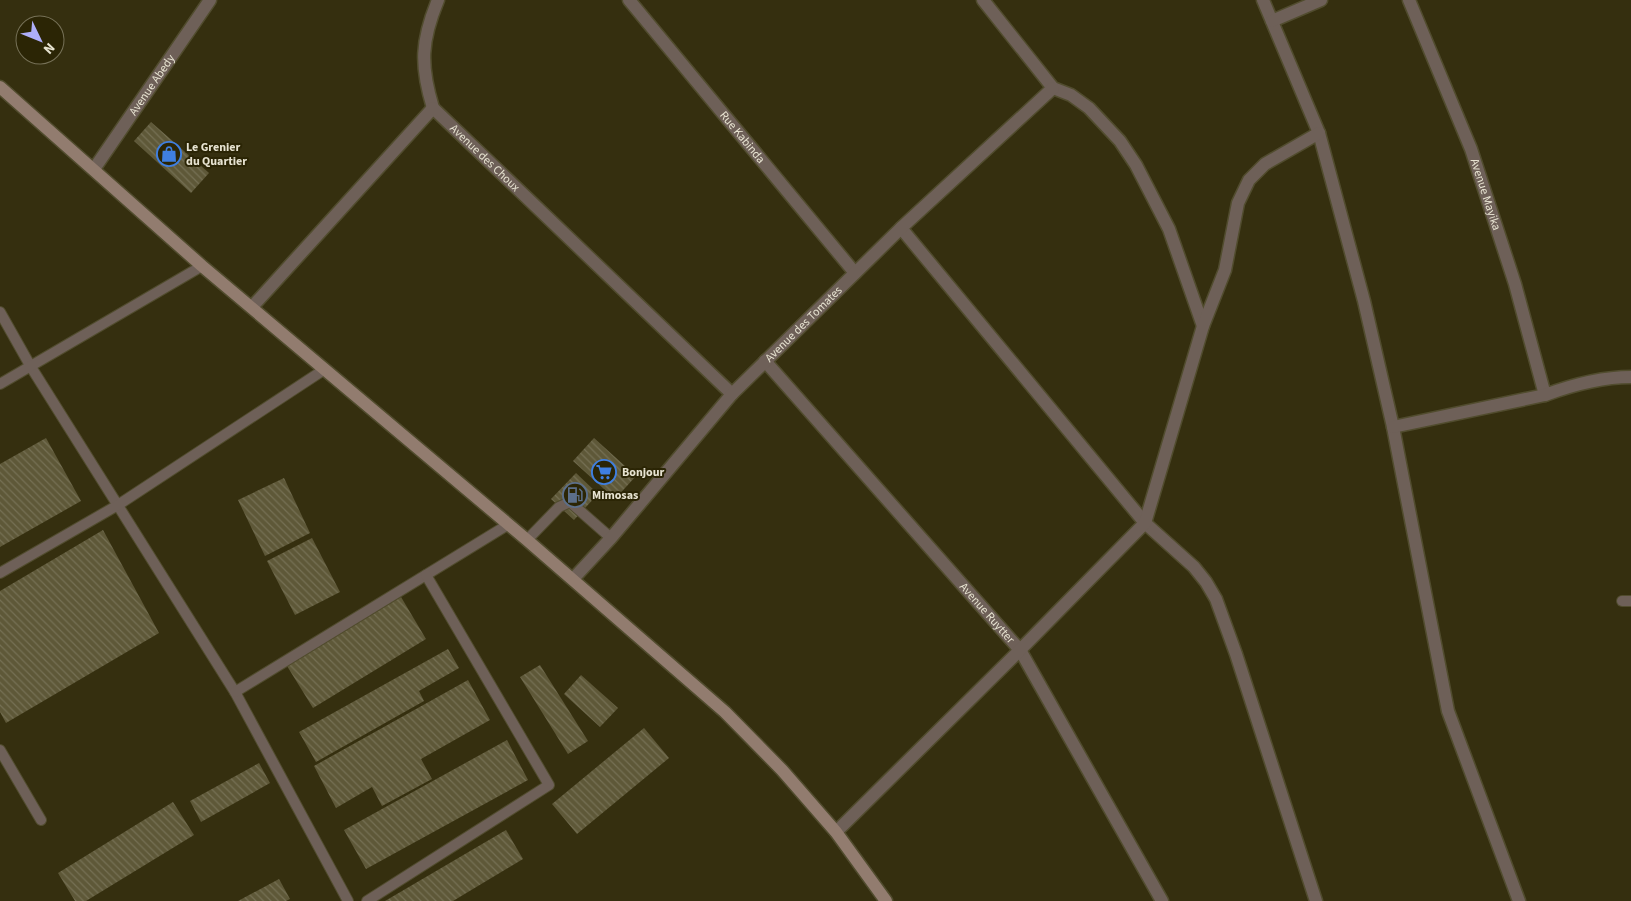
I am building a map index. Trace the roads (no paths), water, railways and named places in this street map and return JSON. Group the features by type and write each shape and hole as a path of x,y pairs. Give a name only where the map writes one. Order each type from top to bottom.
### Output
{"main road":[{"path":"0,86 202,266 509,524 725,712 782,770 836,832 886,901"}],"street":[{"name":"Avenue Abedy","path":"94,169 210,0"},
{"path":"252,307 433,108 424,80 423,50 428,25 438,0"},
{"name":"Rue Kabinda","path":"629,0 855,273"},
{"path":"983,0 1053,88 1071,95 1089,108 1120,141 1136,165 1169,229 1203,326"},
{"path":"1263,0 1319,133 1364,301 1393,427 1448,711 1520,901"},
{"path":"1272,21 1321,0"},
{"name":"Avenue Mayika","path":"1409,0 1472,149 1515,284 1545,395"},
{"name":"Avenue des Tomates","path":"573,579 611,538 732,394 901,228 1053,88"},
{"name":"Avenue des Choux","path":"433,108 732,394"},
{"path":"836,832 1145,523 1203,326 1220,284 1238,203 1249,180 1265,164 1319,133"},
{"path":"901,228 1145,523 1194,567 1216,599 1316,901"},
{"name":"Avenue Ruytter","path":"765,361 1020,650 1162,901"},
{"path":"1393,427 1545,395 1566,388 1620,377 1631,377"}],"lane":[{"path":"0,384 202,266"},
{"path":"0,312 30,366 235,692 348,901"},
{"path":"0,573 118,505 325,368"},
{"path":"527,540 559,507 570,502 611,538"},
{"path":"235,692 509,524"},
{"path":"367,901 549,785 426,575"},
{"path":"0,750 41,820"}],"place":[{"name":"Le Grenier du Quartier","path":"169,154"},
{"name":"Bonjour","path":"604,472"},
{"name":"Mimosas","path":"575,495"}]}
